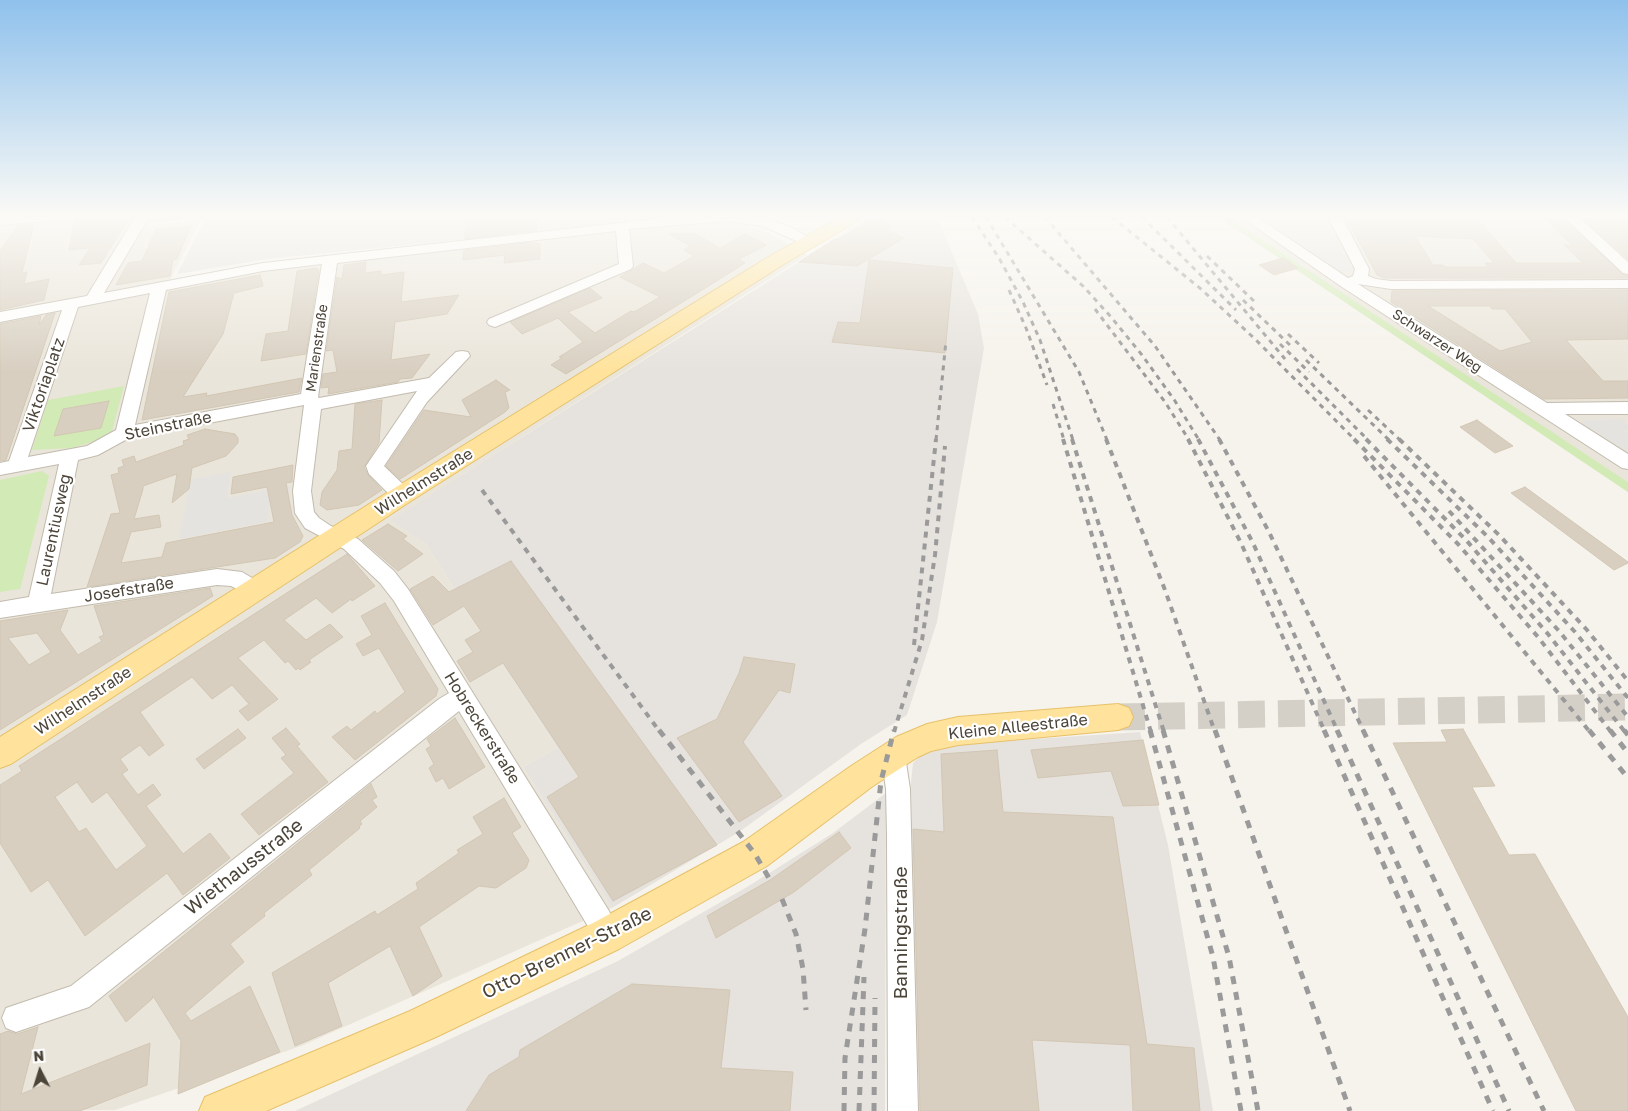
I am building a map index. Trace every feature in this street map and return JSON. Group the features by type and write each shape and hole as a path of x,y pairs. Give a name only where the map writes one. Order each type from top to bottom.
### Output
{"main road":[{"name":"Wilhelmstraße","path":"0,754 337,536 765,269"},
{"name":"Kleine Alleestraße","path":"893,756 927,738 958,731 1118,717"},
{"name":"Otto-Brenner-Straße","path":"219,1111 423,1024 606,936 755,854 893,756"}],"street":[{"path":"93,299 111,269"},
{"path":"0,317 253,269"},
{"name":"Marienstraße","path":"329,269 311,402 302,491 305,513 312,523 324,531 337,536"},
{"path":"495,322 619,269"},
{"name":"Schwarzer Weg","path":"1333,269 1628,463"},
{"path":"1353,281 1362,269"},
{"path":"1353,281 1391,285 1628,284"},
{"path":"124,433 159,287"},
{"name":"Viktoriaplatz","path":"8,468 72,303"},
{"path":"402,496 375,469 375,466 433,384 462,356"},
{"name":"Marienstraße","path":"311,402 433,384"},
{"name":"Steinstraße","path":"8,468 92,451 124,433 311,402"},
{"path":"1544,409 1628,408"},
{"name":"Laurentiusweg","path":"38,604 70,456"},
{"name":"Hobreckerstraße","path":"337,536 351,544 387,577 400,595 597,916 606,936"},
{"name":"Josefstraße","path":"0,610 217,577 235,578 255,590"},
{"name":"Wiethausstraße","path":"16,1018 79,997 447,706 462,697"},
{"name":"Banningstraße","path":"893,756 898,789 900,836 903,1111"}],"shaded area":[{"path":"0,269 176,269 167,286 261,269 785,269 392,520 426,544 557,748 523,767 612,908 301,1046 115,1110 0,1111"},
{"path":"180,269 208,269 177,274"},
{"path":"788,269 959,269 978,314 984,348 937,622 907,715 861,744 739,832 612,908 523,767 557,748 426,544 391,520"},
{"path":"1295,269 1628,269 1628,492"},
{"path":"1337,269 1351,269 1352,271 1342,272"},
{"path":"1622,419 1628,426 1628,430 1622,431 1628,434 1628,452 1583,424 1583,420"},
{"path":"231,472 227,498 290,486 289,499 270,503 267,522 179,539 191,479"},
{"path":"1140,732 1168,845 1213,1111 915,1111 911,782 913,763 926,750 947,745"},
{"path":"886,793 885,1111 295,1111 618,961 747,887 833,833"}],"green space":[{"path":"1295,269 1306,269 1628,482 1628,492"},
{"path":"124,386 112,431 102,439 72,448 32,450 48,400"},
{"path":"42,471 49,476 20,589 0,592 0,480"}],"building":[{"path":"0,269 23,269 22,273 27,272 24,284 49,279 44,300 0,310"},
{"path":"125,269 171,269 170,276 116,285"},
{"path":"311,269 319,270 306,354 261,361 266,334 288,331 297,271"},
{"path":"343,269 365,269 365,273 381,271 381,275 404,272 401,302 459,295 447,314 395,322 391,360 430,354 412,378 328,394 329,387 321,388 323,374 337,372 333,350 326,351 337,277 342,279"},
{"path":"633,269 655,269 664,273 671,269 736,269 566,374 551,365 562,358 559,357 583,342 558,318 522,334 510,322 590,288 602,298 568,312 595,333 631,311 634,312 660,297 620,277"},
{"path":"868,269 953,269 945,353 832,342 838,322 860,323"},
{"path":"1265,269 1295,269 1274,275"},
{"path":"1374,269 1617,269 1628,276 1628,278 1384,278 1377,275"},
{"path":"260,275 263,286 234,293 223,334 183,397 207,393 206,396 302,378 299,392 142,420 169,292"},
{"path":"1628,290 1628,339 1566,340 1603,381 1628,381 1628,398 1544,399 1391,302 1392,291","holes":["1428,306 1490,306 1492,309 1505,309 1532,342 1500,351"]},
{"path":"55,313 6,460 0,461 0,324 41,316 39,325 46,315"},
{"path":"496,380 510,390 505,392 509,408 505,412 400,479 386,466 424,410 471,417 462,400"},
{"path":"382,400 379,443 364,467 368,475 382,490 359,505 327,510 320,505 322,492 337,470 339,451 352,449 355,404"},
{"path":"109,401 101,428 54,436 63,409"},
{"path":"1477,420 1513,446 1495,453 1460,427"},
{"path":"205,429 235,434 238,438 238,443 226,456 192,468 189,489 172,503 177,474 143,486 134,519 159,515 161,527 131,532 121,563 162,557 166,543 274,522 267,487 231,494 233,477 293,465 292,482 286,483 292,515 303,536 300,542 275,558 87,587 111,514 120,513 111,475 119,473 118,468 124,466 122,460 134,456 136,462 184,445 183,441 189,439 187,435"},
{"path":"1525,487 1628,563 1614,570 1511,493"},
{"path":"388,524 407,536 403,539 423,554 398,571 362,540"},
{"path":"347,554 375,586 352,601 351,599 332,613 316,598 284,620 306,640 330,624 343,637 309,660 311,662 300,670 298,668 296,670 288,661 285,663 264,640 238,658 278,699 248,721 239,711 249,704 232,685 212,699 192,677 140,712 164,745 149,756 140,745 120,759 128,770 122,774 138,795 153,784 161,795 146,806 183,854 210,833 230,858 183,895 167,873 85,936 48,880 31,892 0,843 0,785 22,771 19,766","holes":["77,782 92,803 107,792 147,846 116,870 86,828 79,832 55,797"]},
{"path":"511,561 717,845 613,901 547,797 579,777 503,663 470,682 457,661 473,652 465,640 481,631 464,606 433,625 410,589 433,576 449,592"},
{"path":"210,588 213,596 0,730 0,621 68,610 60,630 78,655 102,641 99,637 104,635 94,606","holes":["37,633 51,652 29,665 8,638"]},
{"path":"385,603 438,689 436,696 355,760 332,737 347,726 351,730 375,711 377,714 405,692 379,648 363,656 356,644 372,635 361,616"},
{"path":"744,657 795,664 790,693 779,690 743,742 782,796 739,822 677,738 717,719 739,673"},
{"path":"455,718 485,767 449,789 443,778 436,782 429,768 434,764 426,749 431,746 427,739"},
{"path":"286,728 300,744 297,746 328,782 259,835 241,814 294,773 281,758 286,755 272,738"},
{"path":"238,729 246,738 204,769 196,759"},
{"path":"1463,729 1495,786 1472,787 1509,855 1535,854 1628,1017 1628,1111 1576,1111 1393,743 1447,742 1441,730"},
{"path":"1143,740 1159,805 1123,806 1111,771 1038,778 1031,750"},
{"path":"997,750 1003,812 1113,817 1147,1044 1194,1048 1200,1111 1133,1111 1130,1045 1032,1040 1039,1111 920,1111 913,829 944,832 941,754"},
{"path":"371,784 377,797 372,800 377,807 360,821 362,824 360,828 309,870 312,875 264,913 265,916 230,944 244,962 185,1013 191,1021 250,986 280,1052 178,1094 181,1041 153,996 126,1022 109,996"},
{"path":"504,798 521,827 512,833 529,860 526,868 496,888 479,886 419,927 442,976 413,996 390,946 328,983 342,1026 295,1046 272,973 375,911 377,915 418,889 416,883 459,853 457,850 483,834 473,817"},
{"path":"839,832 851,848 794,892 716,938 707,916 770,880"},
{"path":"632,984 730,990 721,1068 793,1072 790,1111 466,1111 489,1075 519,1057 520,1050"},
{"path":"38,1027 21,1094 150,1043 147,1085 80,1111 0,1111 0,1034 8,1031 17,1034"}],"tunnel":[{"path":"1118,717 1628,707"}],"railway":[{"path":"1005,269 1023,302 1040,340 1073,440"},
{"path":"1017,269 1079,372 1107,440"},
{"path":"1064,269 1083,286 1142,355 1175,401 1199,440"},
{"path":"1089,269 1155,346 1220,440"},
{"path":"1176,269 1255,339 1355,440"},
{"path":"1194,269 1236,310"},
{"path":"1210,269 1285,359"},
{"path":"1220,269 1256,303"},
{"path":"1009,290 1026,328 1047,385"},
{"path":"1243,300 1292,347"},
{"path":"1095,309 1165,402 1189,440"},
{"path":"1288,334 1319,363"},
{"path":"936,440 946,341"},
{"path":"1280,344 1309,372"},
{"path":"1306,360 1389,440"},
{"path":"1297,369 1368,440"},
{"path":"1053,404 1064,440"},
{"path":"1368,410 1400,440"},
{"path":"914,645 936,439"},
{"path":"1063,439 1151,732"},
{"path":"1072,439 1164,732"},
{"path":"1106,439 1165,590 1215,732"},
{"path":"1188,439 1241,543 1325,732"},
{"path":"1198,439 1253,543 1338,732"},
{"path":"1219,439 1269,532 1364,732"},
{"path":"1354,439 1458,544 1538,637 1611,732"},
{"path":"1366,439 1466,540 1548,634 1625,732"},
{"path":"1387,439 1488,537 1575,632 1628,698"},
{"path":"1399,439 1499,535 1587,630 1628,681"},
{"path":"894,732 922,640 935,555 945,446"},
{"path":"1364,456 1590,732"},
{"path":"482,490 660,732"},
{"path":"1449,511 1559,631 1628,717"},
{"path":"659,730 755,854 770,880"},
{"path":"844,1111 845,1058 865,929 881,781 894,730"},
{"path":"1150,730 1213,957 1241,1111"},
{"path":"1163,730 1229,957 1258,1111"},
{"path":"1215,730 1350,1111"},
{"path":"1324,730 1493,1111"},
{"path":"1337,730 1509,1111"},
{"path":"1363,730 1544,1111"},
{"path":"1589,730 1628,778"},
{"path":"1610,730 1628,753"},
{"path":"1624,730 1628,735"},
{"path":"782,899 796,934 803,969 806,1010"},
{"path":"859,1111 864,977"},
{"path":"874,1111 875,998"}]}
